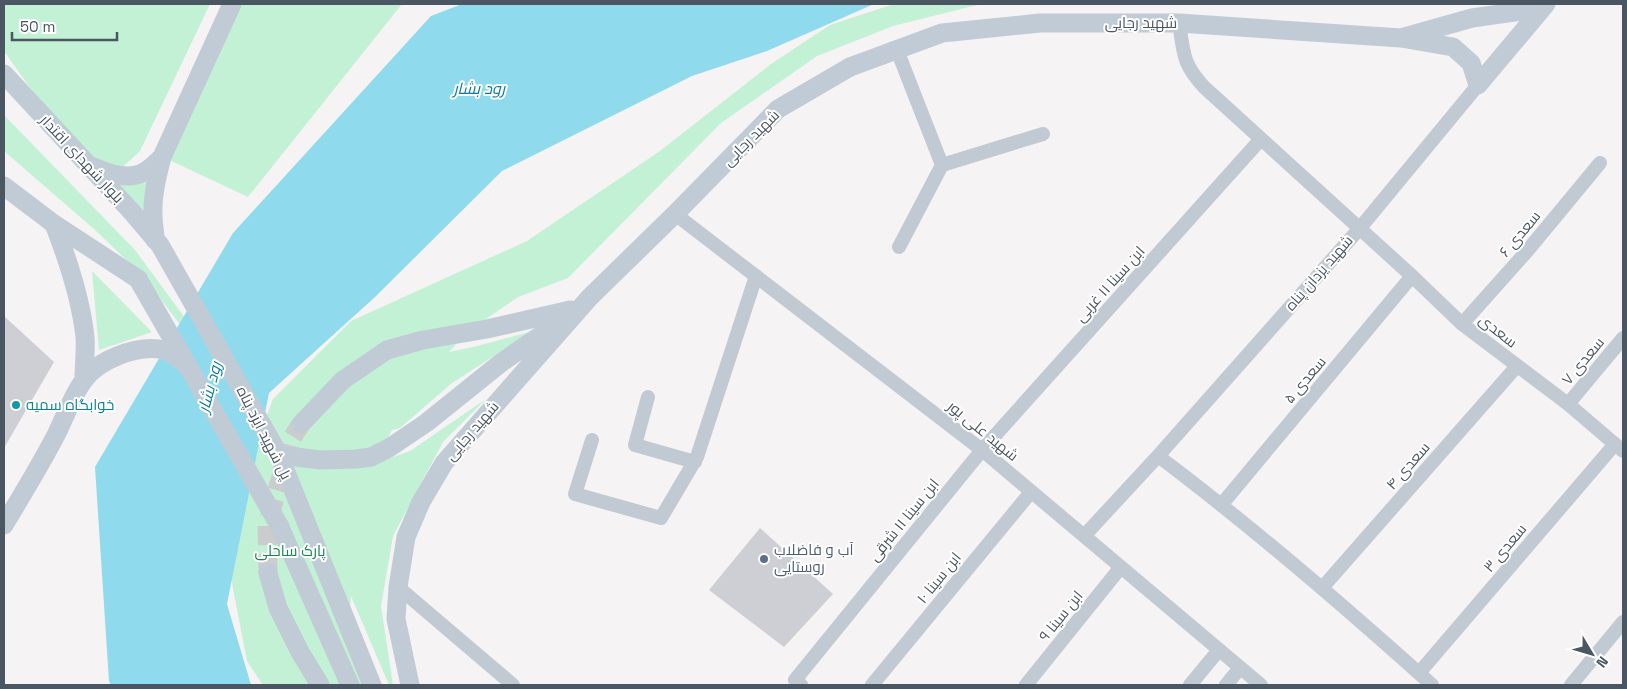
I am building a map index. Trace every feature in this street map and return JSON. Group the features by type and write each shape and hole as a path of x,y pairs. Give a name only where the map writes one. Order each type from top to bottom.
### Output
{"main road":[{"path":"158,242 153,216 156,180 162,157 232,4"},
{"path":"1401,38 1472,18 1544,6"},
{"name":"شهید یزدان پناه","path":"1478,85 1544,6"},
{"name":"شهید رجایی","path":"410,685 396,619 398,587 406,537 421,502 444,463 581,308 778,110 850,67 942,33 1040,23 1179,23 1401,38"},
{"path":"1401,38 1453,47 1471,63 1478,85"},
{"name":"بلوار شهدای اقتدار","path":"4,74 158,242"},
{"path":"88,165 107,173 128,176 144,172 162,157"},
{"path":"4,186 54,224 63,247 85,337 84,379"},
{"name":"پل شهید ایزد پناه","path":"54,224 138,279 279,525 350,685"},
{"name":"پل شهید ایزد پناه","path":"158,242 276,450 372,685"},
{"path":"301,424 343,380 387,350 423,340 487,329 581,308"},
{"path":"276,450 321,460 371,457 389,448 426,423 502,362 581,308"},
{"path":"4,525 52,443 84,379 102,364 124,353 143,349 160,349 176,356 188,367"},
{"path":"268,573 278,608 300,652 320,685"}],"street":[{"name":"سعدی","path":"1179,23 1185,60 1191,73 1204,87 1360,228 1462,324 1568,404 1619,447"},
{"path":"897,50 942,165"},
{"name":"شهید یزدان پناه","path":"1084,536 1158,456 1360,228 1478,85"},
{"path":"899,247 942,165 1043,134"},
{"name":"ابن سینا ۱۱ غربی","path":"982,450 1261,139"},
{"name":"سعدی ۶","path":"1462,324 1528,250 1600,163"},
{"name":"شهید علی پور","path":"675,214 982,450 1261,685"},
{"path":"592,440 575,494 661,518 698,457 756,276"},
{"name":"سعدی ۵","path":"1222,504 1412,276"},
{"name":"سعدی ۷","path":"1568,404 1623,338"},
{"name":"سعدی ۴","path":"1322,588 1517,366"},
{"path":"648,397 635,445 694,462"},
{"name":"سعدی ۳","path":"1419,673 1619,447"},
{"name":"ابن سینا ۱۱ شرقی","path":"798,682 982,450"},
{"path":"1158,456 1222,504 1322,588 1432,685"},
{"name":"ابن سینا ۱۰","path":"872,685 1031,492"},
{"name":"ابن سینا ۹","path":"1026,685 1121,567"},
{"path":"398,587 513,685"},
{"path":"1571,685 1623,622"},
{"path":"1190,685 1219,650"},
{"path":"1226,685 1240,668"}],"green space":[{"path":"4,4 210,4 140,151 101,187 4,51"},
{"path":"241,4 402,4 248,197 165,158"},
{"name":"پارک ساحلی","path":"894,4 981,4 893,26 817,56 721,123 568,278 518,297 466,333 449,352 533,331 452,383 400,428 392,430 378,456 376,463 410,451 486,399 443,442 393,536 381,606 393,685 389,685 351,596 349,628 363,685 263,685 247,661 225,547 191,339 144,277 94,229 4,151 4,115 135,250 196,333 261,431 273,399 351,321 527,241 660,151 771,64 830,25"},
{"path":"147,182 146,213 117,185"},
{"path":"92,271 152,332 99,350"}],"water":[{"name":"رود بشار","path":"462,4 874,4 767,51 692,76 502,171 375,297 269,393 227,604 251,685 111,685 109,681 95,467 233,233 431,16"}],"building":[{"name":"خوابگاه سمیه","path":"4,316 54,362 4,448"},
{"name":"آب و فاضلاب روستایی","path":"760,528 833,594 784,647 709,590"}],"tunnel":[{"path":"268,573 267,526 292,438 301,424"}],"place":[{"name":"خوابگاه سمیه","path":"16,405"},
{"name":"آب و فاضلاب روستایی","path":"764,559"}]}
